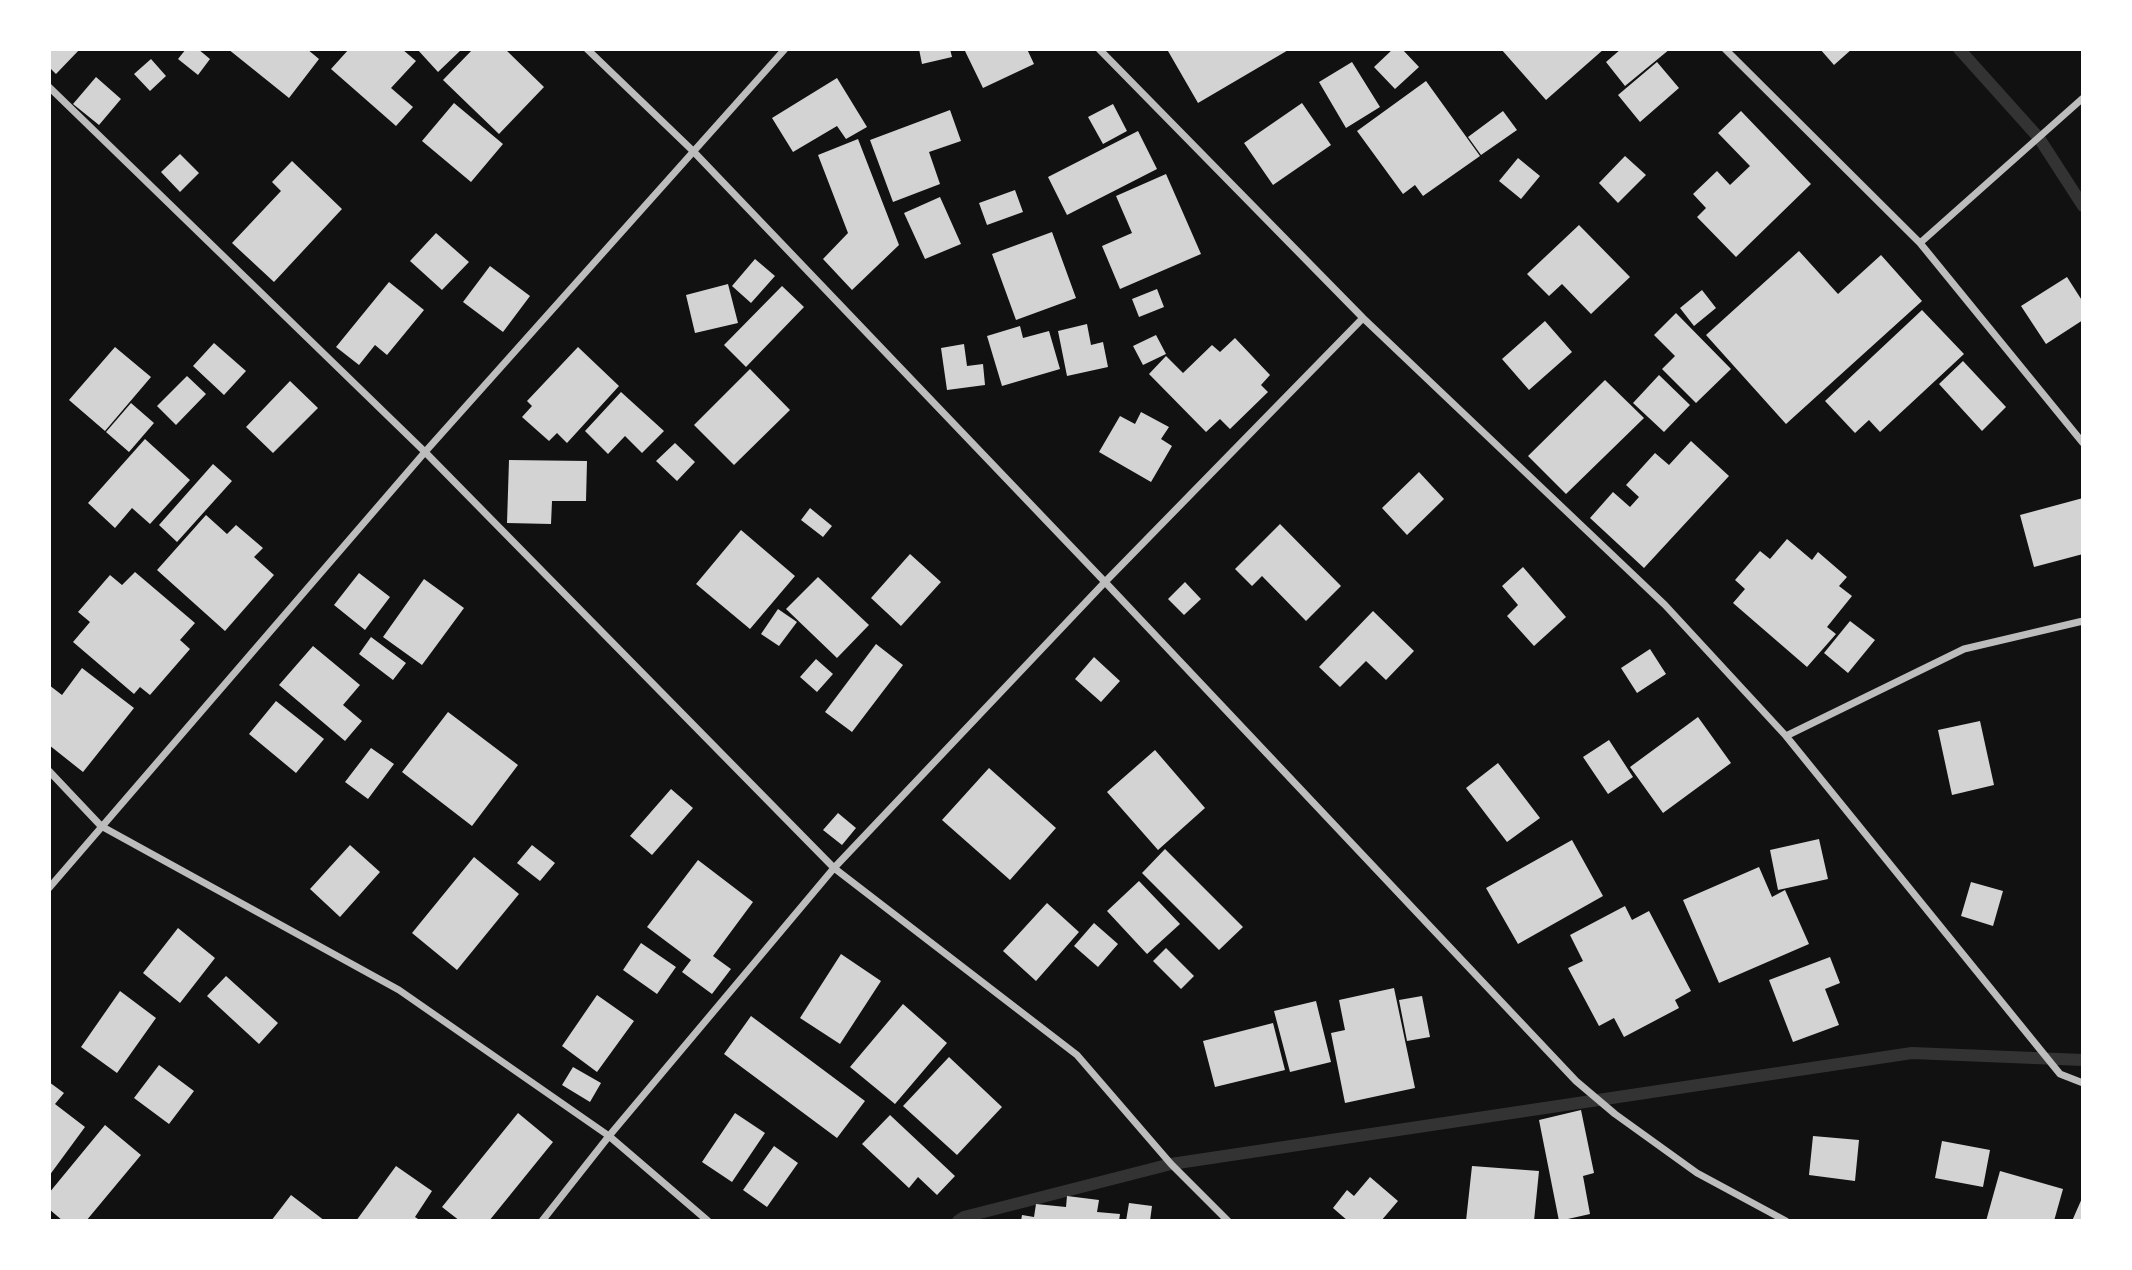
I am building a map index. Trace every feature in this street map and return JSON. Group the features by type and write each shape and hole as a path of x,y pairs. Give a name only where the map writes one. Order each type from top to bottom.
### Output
{"street":[{"path":"587,49 693,151 1576,1081 1615,1114 1697,1173 1786,1221"},
{"path":"49,888 425,452 785,49"},
{"path":"1099,49 1363,318 1665,605 1786,736 2060,1074 2083,1083"},
{"path":"1725,49 1920,243 2083,443"},
{"path":"49,87 425,452 834,868 1077,1055 1171,1164 1228,1221"},
{"path":"1920,243 2083,98"},
{"path":"542,1221 609,1136 834,868 1104,582 1363,318"},
{"path":"1786,736 1965,649 2083,621"},
{"path":"49,771 101,826 399,990 609,1136 708,1221"}],"building":[{"path":"49,49 80,49 56,74 49,67"},
{"path":"186,49 198,49 210,59 198,75 178,59"},
{"path":"228,49 307,49 319,59 289,98"},
{"path":"349,49 402,49 416,61 391,88 413,107 396,126 331,69"},
{"path":"417,49 462,49 438,72"},
{"path":"473,49 505,49 544,87 499,134 443,80"},
{"path":"919,49 950,49 952,57 922,64"},
{"path":"1027,49 1034,64 983,88 965,51"},
{"path":"1290,49 1198,103 1168,51"},
{"path":"1393,49 1402,49 1419,67 1395,89 1374,67"},
{"path":"1501,49 1604,49 1546,100"},
{"path":"1621,49 1670,49 1625,86 1606,62"},
{"path":"1820,49 1852,49 1834,65"},
{"path":"151,59 166,76 150,91 134,74"},
{"path":"1352,62 1380,107 1346,128 1319,82"},
{"path":"1657,62 1679,88 1640,122 1618,95"},
{"path":"96,77 121,99 99,125 73,104"},
{"path":"837,78 867,127 846,139 837,126 793,152 772,118"},
{"path":"1426,81 1480,156 1423,196 1415,185 1403,194 1357,131"},
{"path":"454,103 503,144 471,182 422,141"},
{"path":"1302,103 1331,145 1273,185 1244,143"},
{"path":"1113,104 1127,131 1103,144 1088,117"},
{"path":"950,110 961,141 929,152 940,184 893,202 870,140"},
{"path":"1503,111 1517,130 1481,155 1468,137"},
{"path":"1741,111 1811,184 1736,257 1697,217 1706,208 1693,194 1717,171 1730,185 1750,166 1718,133"},
{"path":"1138,131 1157,169 1067,215 1048,177"},
{"path":"858,139 899,245 852,290 823,259 848,233 818,155"},
{"path":"180,154 199,173 180,192 161,172"},
{"path":"1625,156 1646,175 1618,203 1599,183"},
{"path":"1518,158 1540,176 1521,199 1499,181"},
{"path":"292,161 342,209 274,282 232,243 281,191 272,182"},
{"path":"1166,174 1201,254 1120,289 1102,246 1132,233 1116,196"},
{"path":"1015,190 1023,212 987,225 979,203"},
{"path":"940,197 961,244 925,259 904,213"},
{"path":"1579,225 1630,277 1591,314 1562,284 1549,296 1527,274"},
{"path":"1052,232 1076,298 1016,320 992,254"},
{"path":"436,233 469,262 442,290 410,261"},
{"path":"1799,251 1838,294 1881,255 1922,301 1786,424 1706,335"},
{"path":"755,259 775,276 751,303 732,286"},
{"path":"490,266 530,296 503,332 463,302"},
{"path":"2067,277 2083,302 2083,320 2046,344 2021,306"},
{"path":"389,282 424,310 387,355 375,345 359,365 336,347"},
{"path":"728,284 738,323 695,333 686,295"},
{"path":"782,286 804,307 746,367 724,345"},
{"path":"1157,289 1164,307 1139,317 1132,299"},
{"path":"1702,290 1716,308 1694,326 1680,308"},
{"path":"1922,310 1964,354 1880,432 1869,420 1855,433 1825,401"},
{"path":"1676,313 1731,369 1696,403 1662,369 1675,356 1654,335"},
{"path":"1545,321 1572,352 1529,390 1502,359"},
{"path":"1087,324 1091,345 1103,342 1108,367 1067,376 1058,331"},
{"path":"1020,326 1023,338 1049,331 1060,369 1002,386 987,336"},
{"path":"1156,335 1166,354 1143,365 1133,346"},
{"path":"1235,338 1270,375 1261,385 1268,392 1230,429 1220,419 1206,432 1149,374 1166,356 1183,373 1212,345 1220,352"},
{"path":"214,343 246,371 224,395 193,366"},
{"path":"964,344 967,366 983,364 985,385 947,390 941,348"},
{"path":"115,347 151,377 105,431 69,400"},
{"path":"578,347 619,386 567,443 557,433 549,441 522,417 532,406 527,401"},
{"path":"1963,361 2006,407 1982,431 1939,384"},
{"path":"750,369 790,410 734,465 694,425"},
{"path":"1659,375 1690,405 1664,432 1633,403"},
{"path":"187,376 206,394 176,425 157,406"},
{"path":"1605,380 1644,418 1566,494 1528,456"},
{"path":"290,381 318,408 273,453 246,427"},
{"path":"621,392 664,431 642,453 625,436 608,454 585,431"},
{"path":"131,403 154,423 129,452 106,432"},
{"path":"1141,412 1169,427 1161,439 1172,446 1151,482 1099,452 1120,416 1135,424"},
{"path":"145,439 190,480 150,524 132,508 115,528 88,503"},
{"path":"1691,441 1729,476 1644,568 1590,518 1613,492 1630,507 1639,497 1626,485 1655,453 1669,465"},
{"path":"675,443 695,462 677,481 656,461"},
{"path":"509,460 587,461 586,501 552,501 551,524 507,523"},
{"path":"213,464 232,481 177,542 159,525"},
{"path":"1419,472 1444,499 1407,535 1382,508"},
{"path":"2083,498 2083,554 2034,567 2020,515"},
{"path":"810,508 832,526 823,537 801,520"},
{"path":"206,515 227,534 236,525 263,548 254,557 274,575 225,631 157,570"},
{"path":"1280,524 1341,586 1306,621 1262,576 1252,586 1235,569"},
{"path":"741,530 795,576 750,629 696,584"},
{"path":"1787,539 1812,560 1818,552 1847,577 1839,586 1852,596 1827,627 1836,634 1807,667 1733,603 1745,589 1735,580 1760,551 1770,559"},
{"path":"910,554 941,582 901,626 871,598"},
{"path":"1523,567 1566,617 1534,646 1507,616 1518,605 1502,586"},
{"path":"135,572 195,623 180,640 190,649 150,695 140,687 134,694 73,642 90,622 78,612 110,575 122,585"},
{"path":"359,573 390,597 365,630 334,605"},
{"path":"818,577 869,625 837,658 786,609"},
{"path":"424,579 464,608 422,665 383,637"},
{"path":"1185,582 1201,599 1184,615 1168,599"},
{"path":"778,609 797,622 779,646 761,634"},
{"path":"1373,611 1414,651 1386,680 1366,661 1340,687 1319,667"},
{"path":"1850,621 1875,640 1848,673 1824,653"},
{"path":"371,637 406,663 393,680 359,654"},
{"path":"876,644 903,665 852,732 825,712"},
{"path":"313,646 360,685 343,705 362,721 345,741 279,685"},
{"path":"1650,649 1666,674 1637,693 1621,668"},
{"path":"1094,657 1120,681 1101,702 1075,679"},
{"path":"816,659 833,674 817,692 800,677"},
{"path":"82,668 134,708 83,772 49,745 49,685 62,695"},
{"path":"276,701 324,739 296,773 249,734"},
{"path":"448,712 518,765 472,826 402,772"},
{"path":"1698,717 1731,763 1663,813 1630,767"},
{"path":"1980,721 1994,785 1952,795 1938,730"},
{"path":"1609,740 1633,777 1608,794 1583,757"},
{"path":"371,748 394,764 368,799 345,782"},
{"path":"1155,750 1205,808 1158,850 1107,792"},
{"path":"1498,763 1540,818 1507,842 1466,788"},
{"path":"989,768 1056,828 1010,880 942,820"},
{"path":"671,789 693,808 652,855 630,836"},
{"path":"838,813 856,828 842,845 823,830"},
{"path":"1819,839 1828,879 1778,890 1770,850"},
{"path":"1572,840 1603,896 1518,944 1486,888"},
{"path":"350,845 380,872 340,917 310,889"},
{"path":"532,845 555,863 540,881 517,863"},
{"path":"1165,849 1243,927 1219,950 1142,873"},
{"path":"474,857 519,894 457,970 412,933"},
{"path":"698,860 753,902 713,956 731,969 712,994 682,972 691,960 647,927"},
{"path":"1759,867 1772,897 1785,890 1809,944 1719,983 1683,900"},
{"path":"1139,881 1180,924 1147,954 1107,911"},
{"path":"1971,882 2003,891 1993,926 1961,916"},
{"path":"1047,903 1079,932 1036,981 1003,951"},
{"path":"1625,906 1632,920 1649,911 1691,991 1675,1000 1679,1008 1624,1037 1614,1018 1599,1026 1568,968 1583,961 1570,935"},
{"path":"1094,923 1118,944 1098,967 1074,946"},
{"path":"178,928 215,958 180,1003 143,973"},
{"path":"641,943 676,967 657,994 623,970"},
{"path":"1166,948 1194,976 1181,989 1153,961"},
{"path":"841,954 881,981 840,1044 800,1018"},
{"path":"1830,957 1840,983 1825,989 1839,1025 1793,1042 1769,980"},
{"path":"226,976 278,1023 259,1044 207,996"},
{"path":"1394,988 1415,1088 1345,1103 1331,1033 1345,1030 1339,1000"},
{"path":"120,991 156,1018 117,1073 81,1047"},
{"path":"597,995 634,1021 597,1072 562,1046"},
{"path":"1422,996 1430,1037 1407,1041 1399,1000"},
{"path":"1316,1001 1331,1062 1290,1072 1274,1011"},
{"path":"903,1004 947,1043 895,1104 850,1067"},
{"path":"751,1016 865,1101 837,1138 724,1054"},
{"path":"1273,1023 1285,1070 1215,1087 1203,1041"},
{"path":"949,1057 1002,1107 957,1155 903,1106"},
{"path":"159,1065 194,1091 169,1124 134,1098"},
{"path":"573,1067 601,1083 590,1102 562,1085"},
{"path":"49,1082 64,1093 55,1104 85,1127 49,1176"},
{"path":"1581,1110 1594,1173 1583,1176 1590,1214 1559,1221 1539,1120"},
{"path":"518,1113 553,1142 489,1221 460,1221 442,1207"},
{"path":"735,1113 765,1133 732,1182 702,1162"},
{"path":"890,1115 955,1176 937,1195 918,1177 909,1188 862,1144"},
{"path":"105,1125 141,1155 86,1221 63,1221 49,1209 49,1193"},
{"path":"1813,1136 1859,1140 1855,1181 1809,1175"},
{"path":"1942,1141 1990,1150 1983,1187 1935,1178"},
{"path":"774,1146 798,1163 767,1207 743,1190"},
{"path":"396,1166 432,1191 415,1217 421,1221 356,1221"},
{"path":"1472,1166 1539,1171 1534,1221 1466,1221"},
{"path":"2000,1171 2063,1189 2054,1221 1986,1221"},
{"path":"1370,1177 1398,1201 1381,1221 1348,1221 1333,1208 1347,1190 1354,1196"},
{"path":"291,1195 325,1221 271,1221"},
{"path":"1067,1196 1099,1200 1097,1212 1120,1214 1119,1221 1021,1221 1022,1215 1034,1217 1036,1204 1066,1207"},
{"path":"2083,1196 2083,1221 2072,1221"},
{"path":"1129,1203 1152,1206 1150,1221 1126,1221"}],"waterway":[{"path":"1959,49 2039,138 2083,206"},
{"path":"958,1221 964,1217 1171,1164 1912,1053 2083,1060"}]}
